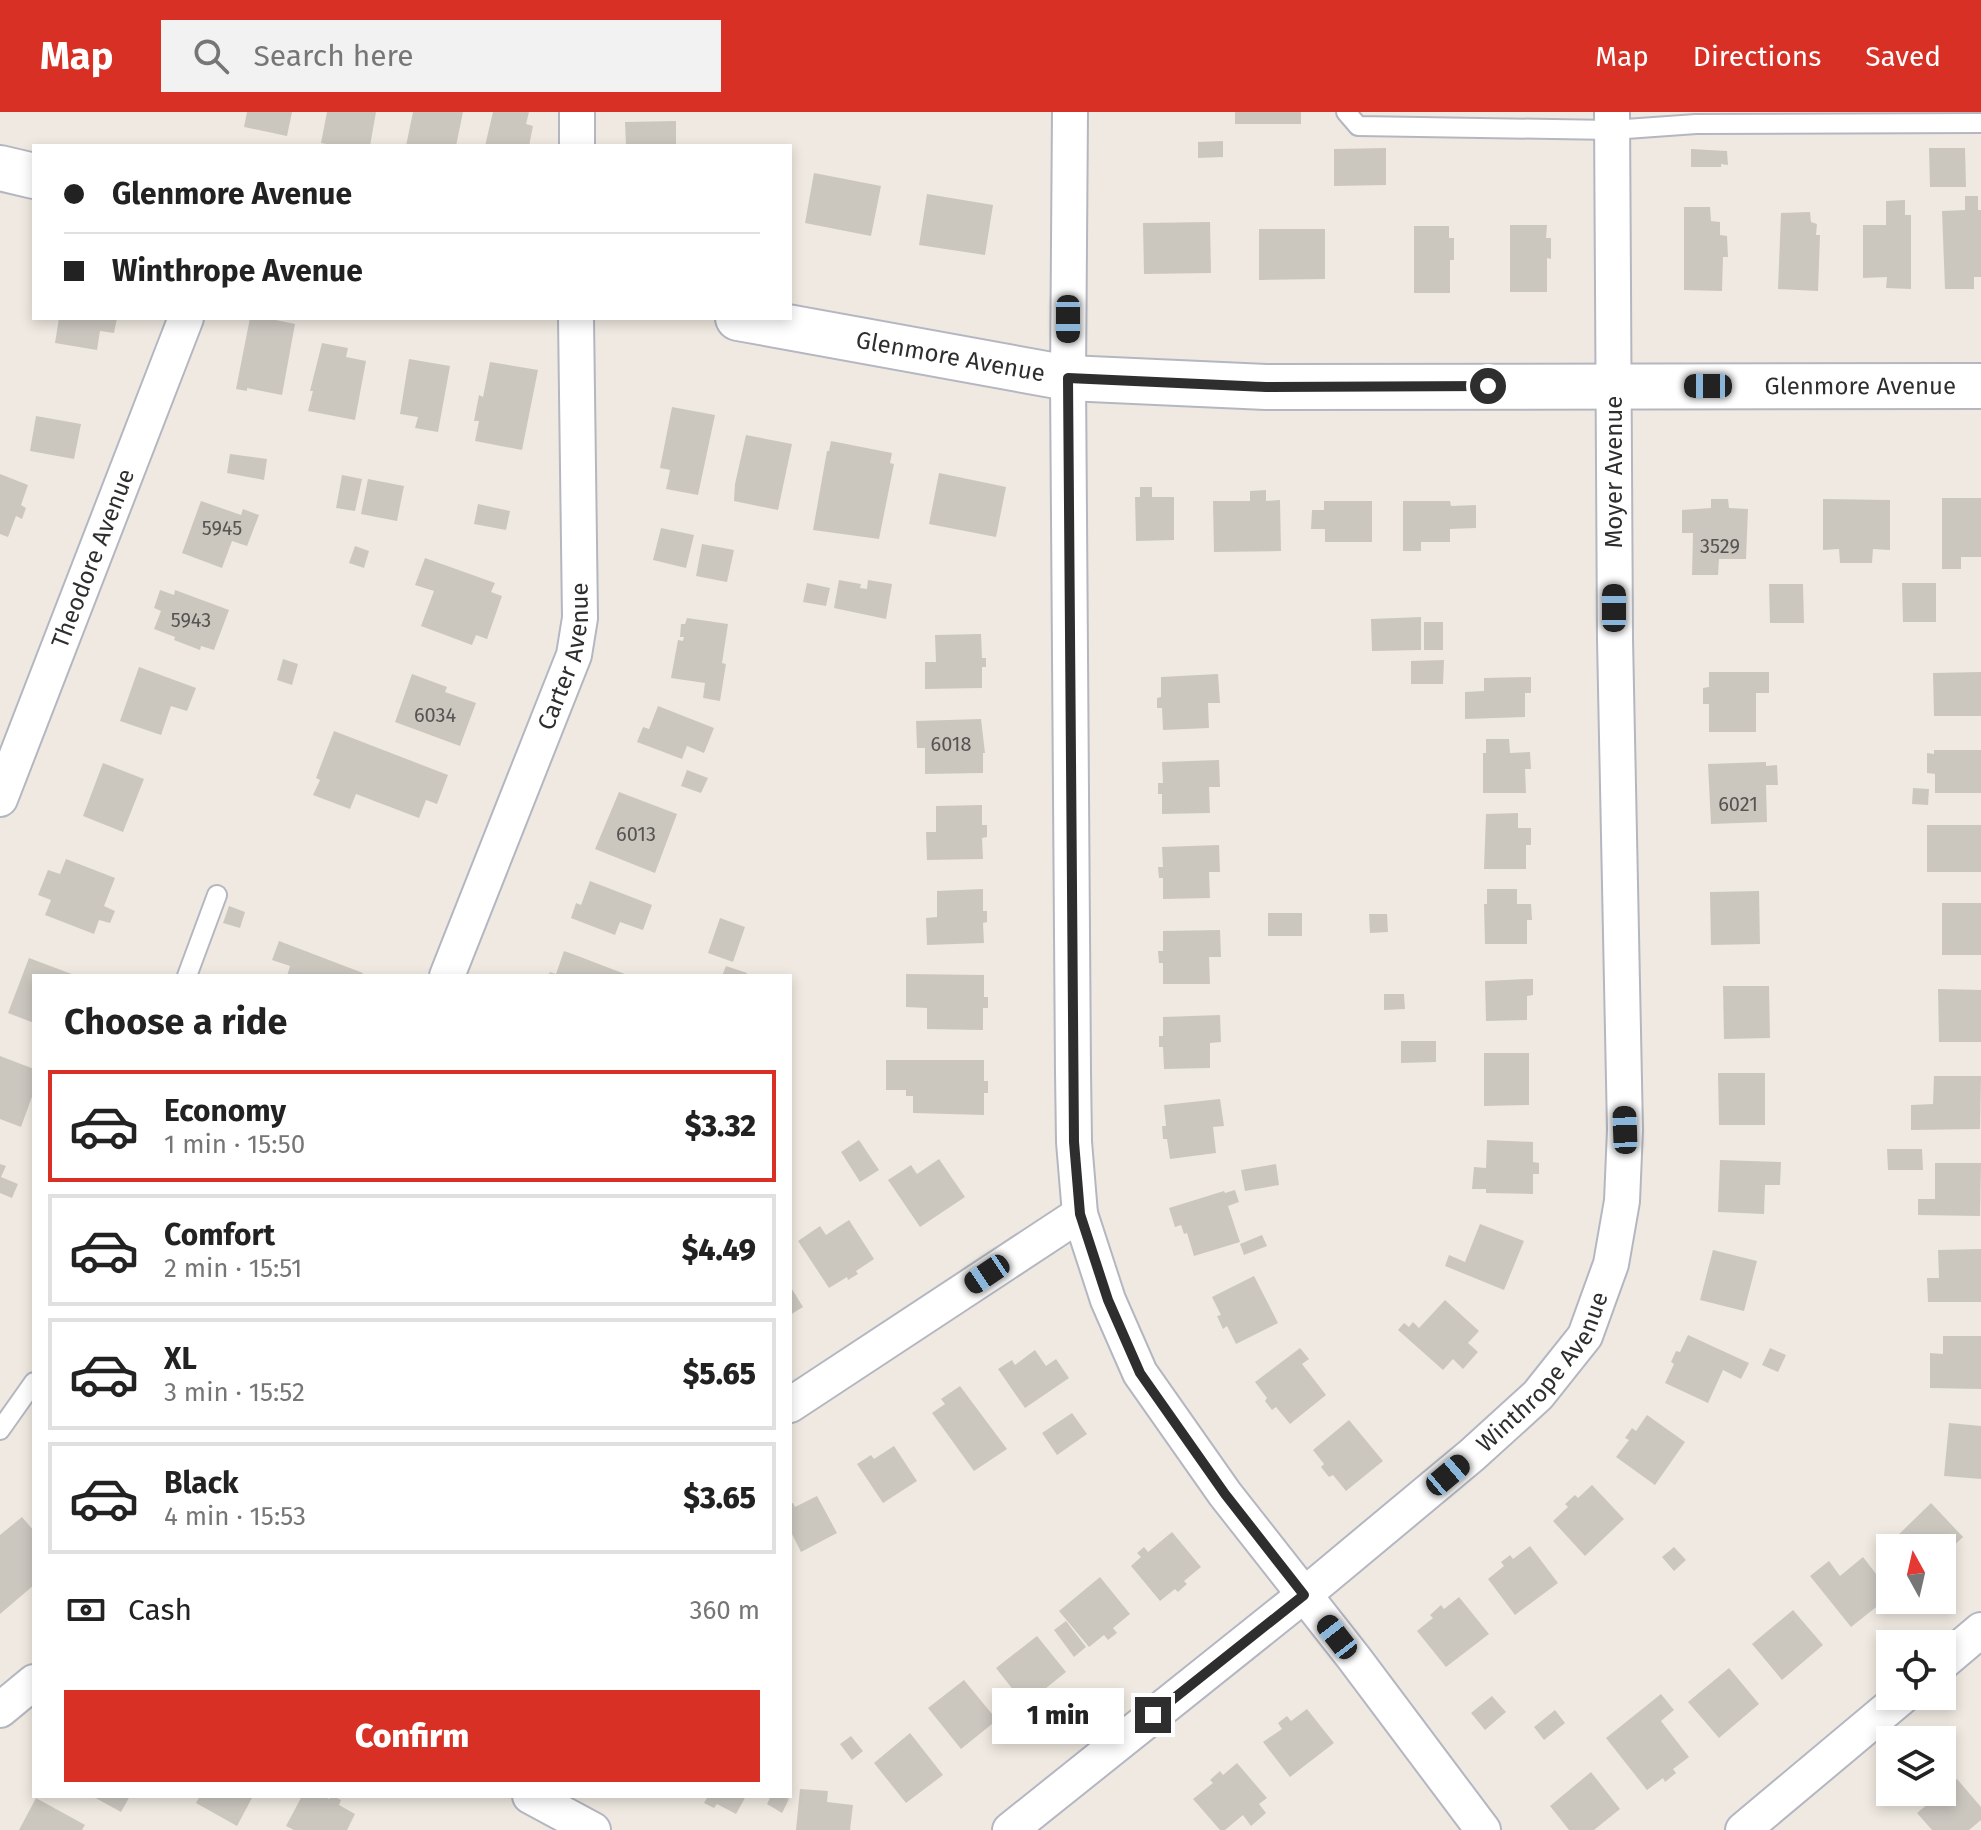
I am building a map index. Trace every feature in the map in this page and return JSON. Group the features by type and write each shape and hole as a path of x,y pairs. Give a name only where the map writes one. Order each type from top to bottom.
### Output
{"street":[{"path":"577,112 577,144"},
{"path":"1070,112 1068,378 1074,1142 1080,1214 1108,1300 1140,1373 1225,1494 1483,1830"},
{"name":"Moyer Avenue","path":"1612,121 1619,880"},
{"path":"0,168 32,176"},
{"name":"Theodore Avenue","path":"0,799 185,320"},
{"name":"Carter Avenue","path":"448,974 574,655 580,618 576,320"},
{"name":"Glenmore Avenue","path":"749,320 1068,378 1266,387 1981,386"},
{"name":"Winthrope Avenue","path":"1010,1830 1304,1595 1472,1455 1538,1395 1585,1336 1611,1264 1622,1201 1625,1130 1619,880"},
{"path":"792,1404 1080,1214"},
{"path":"1956,1651 1981,1630"},
{"path":"0,1710 32,1684"},
{"path":"1743,1830 1886,1710"},
{"path":"534,1798 593,1830"}],"lane":[{"path":"1346,112 1358,126 1612,121 1696,124 1842,118 1981,123"},
{"path":"188,974 217,895"},
{"path":"0,1430 32,1385"}],"building":[{"path":"247,112 292,112 287,136 244,127"},
{"path":"327,112 376,112 370,144 321,143"},
{"path":"413,112 463,112 456,144 406,144"},
{"path":"493,112 529,112 526,124 533,126 529,144 485,144"},
{"path":"1235,112 1301,112 1301,124 1235,124"},
{"path":"676,121 676,144 626,144 625,122"},
{"path":"1223,141 1223,157 1198,158 1198,142"},
{"path":"1386,148 1386,185 1334,186 1334,149"},
{"path":"1929,148 1965,148 1966,187 1930,187"},
{"path":"1691,149 1727,151 1728,165 1691,167"},
{"path":"814,173 881,186 871,236 805,223"},
{"path":"927,194 993,205 985,255 919,245"},
{"path":"1965,196 1978,196 1978,210 1981,210 1981,277 1974,277 1974,289 1945,289 1942,211 1965,210"},
{"path":"1905,200 1905,215 1911,215 1911,289 1886,288 1887,277 1863,278 1863,225 1886,225 1886,201"},
{"path":"1684,207 1710,207 1711,221 1720,222 1720,235 1727,236 1728,257 1723,257 1722,291 1684,290"},
{"path":"1810,212 1811,222 1817,224 1816,235 1820,235 1818,291 1778,289 1781,213"},
{"path":"1210,222 1211,273 1144,274 1143,223"},
{"path":"1510,225 1547,225 1546,238 1551,238 1551,259 1547,258 1547,292 1510,292"},
{"path":"1414,226 1449,226 1449,238 1454,238 1450,293 1414,293"},
{"path":"1259,229 1325,229 1325,279 1259,280"},
{"path":"59,320 117,320 114,333 100,331 97,350 55,343"},
{"path":"250,320 295,324 282,395 247,388 247,391 236,389"},
{"path":"322,343 348,348 346,357 366,361 355,420 308,411"},
{"path":"409,359 450,366 438,432 415,428 418,417 400,414"},
{"path":"490,362 538,370 522,450 475,441 479,421 474,421 479,395 483,397"},
{"path":"672,407 715,415 698,495 666,489 670,470 660,468"},
{"path":"36,416 81,424 74,459 30,451"},
{"path":"746,435 792,444 778,510 734,501"},
{"path":"831,441 892,453 890,463 894,464 879,539 813,530"},
{"path":"230,454 267,459 264,480 227,473"},
{"path":"939,473 1006,487 996,537 929,524"},
{"path":"0,474 28,485 21,505 26,508 22,519 16,516 8,537 0,534"},
{"path":"342,475 362,479 355,511 336,508"},
{"path":"368,479 404,486 397,521 361,514"},
{"path":"1140,487 1152,487 1152,497 1174,497 1174,540 1136,541 1135,497 1140,497"},
{"path":"1266,490 1266,501 1280,500 1281,551 1214,552 1213,501 1250,501 1250,491"},
{"path":"1942,498 1981,498 1981,557 1961,557 1961,569 1942,569"},
{"path":"1711,499 1728,499 1729,508 1748,509 1746,559 1719,559 1718,575 1692,575 1693,533 1682,533 1682,510 1711,508"},
{"path":"1823,499 1890,500 1890,550 1873,549 1872,563 1840,563 1839,549 1823,550"},
{"path":"201,501 241,515 243,509 259,515 247,546 232,541 222,568 182,553"},
{"path":"1324,501 1372,501 1372,542 1325,542 1325,529 1311,529 1312,510 1324,510"},
{"path":"1403,501 1450,501 1451,506 1476,505 1476,528 1450,529 1450,542 1421,542 1421,551 1403,551"},
{"path":"478,504 510,511 506,530 474,524"},
{"path":"661,528 694,535 686,568 653,560"},
{"path":"702,544 734,550 727,582 696,576"},
{"path":"355,546 369,551 364,568 349,563"},
{"path":"425,558 495,583 491,592 502,596 487,639 476,635 472,645 421,626 434,591 415,585"},
{"path":"839,580 861,584 860,588 867,589 868,580 892,584 886,619 834,608"},
{"path":"807,583 830,588 826,606 803,602"},
{"path":"1902,583 1936,583 1936,622 1903,622"},
{"path":"1769,584 1803,584 1804,623 1770,623"},
{"path":"160,590 174,595 175,590 229,610 214,650 201,646 200,650 154,629 161,611 154,608"},
{"path":"1421,617 1421,650 1372,651 1371,619"},
{"path":"687,618 728,624 720,701 703,698 705,683 671,678 678,640 683,641 684,637 680,637 681,624 685,624"},
{"path":"1424,622 1443,622 1443,650 1424,650"},
{"path":"981,634 982,658 986,658 986,667 982,667 982,688 925,689 925,662 936,662 935,635"},
{"path":"283,659 298,664 292,685 277,680"},
{"path":"1444,660 1443,684 1411,684 1411,661"},
{"path":"139,667 196,688 187,711 171,706 161,735 120,721"},
{"path":"1709,672 1769,672 1769,693 1756,693 1756,732 1709,732 1709,704 1703,704 1703,688 1709,687"},
{"path":"1981,672 1981,716 1934,716 1933,673"},
{"path":"412,674 447,687 445,692 476,703 460,746 395,722"},
{"path":"1218,674 1220,703 1208,703 1209,728 1163,730 1162,708 1157,708 1157,698 1161,697 1161,677"},
{"path":"1531,677 1531,693 1525,693 1525,717 1465,719 1465,692 1484,691 1484,678"},
{"path":"658,706 714,728 704,753 687,746 682,759 637,742 643,727 649,729"},
{"path":"981,719 985,753 983,773 925,774 925,748 917,748 916,721"},
{"path":"334,731 448,775 437,804 426,800 419,818 356,794 350,809 313,795 320,780 316,778"},
{"path":"1486,739 1509,739 1510,753 1530,752 1531,769 1525,769 1526,793 1483,793"},
{"path":"1934,750 1981,750 1981,793 1935,793 1935,774 1927,773 1927,753 1934,754"},
{"path":"1219,760 1220,787 1209,787 1210,813 1162,814 1162,794 1158,794 1158,783 1163,783 1162,762"},
{"path":"1766,762 1766,766 1777,765 1778,785 1766,785 1767,822 1711,824 1708,764"},
{"path":"103,763 144,779 123,832 83,816"},
{"path":"687,770 708,778 701,793 681,786"},
{"path":"1913,788 1929,789 1928,805 1912,804"},
{"path":"619,792 677,814 655,873 595,849"},
{"path":"982,805 982,825 987,825 987,837 982,838 983,859 927,860 926,832 936,832 936,806"},
{"path":"1518,813 1518,828 1531,828 1531,845 1526,845 1526,869 1484,869 1486,814"},
{"path":"1927,825 1981,825 1981,872 1927,872"},
{"path":"1219,845 1220,872 1209,872 1210,898 1163,899 1163,878 1159,878 1158,867 1163,867 1162,847"},
{"path":"66,859 115,878 104,906 115,911 110,923 99,920 94,934 45,915 51,900 38,895 48,870 60,874"},
{"path":"590,881 652,905 643,930 620,922 615,935 571,918 576,903 581,905"},
{"path":"983,889 983,911 987,911 987,922 983,923 984,943 927,945 926,918 937,917 937,891"},
{"path":"1487,889 1517,889 1517,904 1531,904 1532,920 1527,920 1527,944 1485,944 1484,904 1487,904"},
{"path":"1759,891 1760,944 1711,945 1710,892"},
{"path":"1942,903 1981,903 1981,955 1942,955"},
{"path":"229,906 245,912 240,928 223,923"},
{"path":"1268,913 1302,913 1302,936 1268,936"},
{"path":"1369,914 1387,914 1388,932 1370,933"},
{"path":"720,918 745,927 733,962 708,953"},
{"path":"1220,930 1221,957 1209,957 1210,984 1163,984 1163,963 1159,963 1158,951 1163,951 1163,931"},
{"path":"279,941 363,973 288,974 290,966 272,960"},
{"path":"564,951 625,974 556,974"},
{"path":"29,958 72,974 32,974 32,1022 8,1013"},
{"path":"726,966 747,973 747,974 723,974"},
{"path":"906,974 984,975 984,997 988,997 988,1008 983,1008 983,1030 927,1029 927,1008 906,1007"},
{"path":"1533,979 1533,995 1527,996 1527,1020 1486,1021 1485,981"},
{"path":"1723,986 1769,986 1770,1038 1724,1039"},
{"path":"1938,989 1981,990 1981,1042 1939,1042"},
{"path":"1384,994 1404,994 1405,1009 1384,1010"},
{"path":"1220,1015 1221,1042 1210,1043 1210,1068 1164,1069 1163,1047 1159,1047 1159,1036 1163,1036 1163,1017"},
{"path":"1401,1041 1436,1041 1436,1062 1401,1063"},
{"path":"1484,1053 1529,1053 1529,1105 1484,1106"},
{"path":"0,1056 32,1068 32,1097 21,1127 0,1119"},
{"path":"886,1060 984,1060 984,1081 988,1081 988,1093 984,1093 984,1115 913,1113 913,1096 906,1096 906,1090 886,1090"},
{"path":"1718,1073 1765,1073 1765,1125 1719,1125"},
{"path":"1934,1076 1981,1076 1980,1129 1911,1130 1911,1105 1933,1104"},
{"path":"1220,1099 1224,1126 1213,1127 1216,1153 1170,1159 1167,1139 1163,1139 1162,1126 1166,1126 1164,1105"},
{"path":"859,1140 879,1170 860,1182 841,1152"},
{"path":"1487,1140 1533,1142 1533,1162 1539,1163 1539,1174 1533,1174 1533,1194 1486,1193 1486,1189 1472,1189 1474,1167 1486,1168"},
{"path":"1887,1149 1922,1149 1923,1170 1888,1170"},
{"path":"939,1159 965,1197 920,1227 888,1180 911,1165 917,1174"},
{"path":"1720,1160 1781,1162 1780,1185 1765,1185 1764,1214 1718,1212"},
{"path":"1935,1163 1981,1163 1980,1216 1918,1215 1918,1199 1935,1199"},
{"path":"0,1164 6,1166 1,1177 18,1184 12,1198 0,1193"},
{"path":"1276,1164 1279,1185 1245,1191 1241,1170"},
{"path":"1235,1190 1239,1202 1228,1206 1240,1242 1194,1256 1187,1233 1184,1234 1181,1225 1175,1227 1169,1208"},
{"path":"849,1220 874,1259 856,1271 858,1274 829,1288 798,1241 820,1226 826,1235"},
{"path":"1480,1224 1524,1241 1504,1290 1445,1266 1449,1255 1465,1262"},
{"path":"1262,1235 1267,1246 1244,1255 1240,1244"},
{"path":"1981,1249 1981,1302 1928,1302 1927,1278 1939,1278 1938,1250"},
{"path":"1713,1250 1757,1261 1744,1311 1700,1300"},
{"path":"1254,1276 1278,1323 1236,1344 1227,1326 1223,1329 1217,1316 1221,1315 1212,1297"},
{"path":"792,1289 803,1307 792,1314"},
{"path":"1445,1300 1479,1331 1468,1343 1478,1352 1463,1369 1453,1359 1443,1370 1398,1330 1404,1323 1409,1327 1413,1322 1419,1328"},
{"path":"1688,1335 1749,1363 1741,1379 1723,1370 1708,1403 1665,1383 1676,1351 1680,1352"},
{"path":"1943,1336 1981,1336 1981,1389 1930,1388 1930,1353 1943,1354"},
{"path":"1300,1348 1309,1359 1302,1364 1326,1395 1290,1424 1276,1407 1272,1410 1255,1382"},
{"path":"1770,1348 1786,1355 1778,1372 1762,1365"},
{"path":"1035,1350 1046,1366 1056,1359 1069,1378 1025,1408 998,1369 1012,1360 1015,1365"},
{"path":"960,1386 1007,1449 974,1471 932,1413 945,1404 941,1399"},
{"path":"1072,1413 1087,1434 1057,1455 1042,1433"},
{"path":"1647,1415 1685,1442 1655,1485 1616,1457 1629,1440 1625,1438 1632,1428 1636,1431"},
{"path":"1349,1420 1383,1461 1346,1491 1333,1475 1329,1477 1313,1450"},
{"path":"1949,1423 1981,1426 1981,1479 1944,1476"},
{"path":"894,1446 917,1481 883,1503 857,1464 871,1455 874,1459"},
{"path":"1592,1485 1624,1519 1585,1556 1553,1521 1568,1507 1565,1504 1575,1495 1578,1498"},
{"path":"817,1496 837,1533 801,1552 792,1534 792,1503 795,1507"},
{"path":"1931,1503 1963,1537 1956,1544 1956,1534 1899,1534"},
{"path":"22,1517 32,1529 32,1587 0,1614 0,1535"},
{"path":"1172,1532 1201,1567 1184,1581 1187,1584 1178,1592 1175,1589 1160,1601 1131,1566 1141,1557 1137,1553 1144,1547 1148,1552"},
{"path":"1530,1546 1558,1583 1515,1615 1488,1579 1504,1566 1501,1562 1510,1555 1513,1559"},
{"path":"1674,1547 1686,1560 1674,1571 1662,1557"},
{"path":"1863,1557 1876,1574 1876,1607 1851,1627 1810,1576 1829,1561 1840,1576"},
{"path":"1100,1577 1130,1614 1113,1628 1117,1633 1108,1640 1104,1635 1089,1647 1059,1611"},
{"path":"1459,1597 1489,1634 1446,1667 1417,1631 1433,1618 1430,1615 1441,1605 1444,1609"},
{"path":"1793,1610 1823,1645 1782,1680 1752,1644"},
{"path":"1066,1621 1086,1647 1074,1657 1054,1630"},
{"path":"1037,1636 1066,1672 1025,1705 996,1668"},
{"path":"1729,1668 1759,1704 1719,1738 1688,1702"},
{"path":"964,1680 997,1720 961,1749 928,1708"},
{"path":"1661,1694 1674,1710 1661,1721 1689,1757 1673,1769 1676,1773 1665,1782 1663,1778 1647,1790 1606,1738"},
{"path":"1492,1696 1506,1712 1485,1730 1471,1713"},
{"path":"1307,1709 1334,1743 1290,1777 1263,1742 1282,1729 1278,1723 1287,1716 1291,1721"},
{"path":"1555,1710 1565,1723 1544,1740 1534,1727"},
{"path":"910,1733 943,1775 906,1803 874,1763"},
{"path":"851,1736 863,1751 852,1760 840,1744"},
{"path":"1237,1763 1267,1798 1259,1804 1266,1813 1251,1826 1243,1815 1225,1830 1220,1830 1193,1799 1213,1783 1210,1780 1220,1771 1223,1775"},
{"path":"1591,1772 1620,1809 1594,1830 1569,1830 1550,1806"},
{"path":"1956,1780 1981,1807 1981,1820 1969,1830 1932,1830 1917,1813 1926,1806 1956,1806"},
{"path":"800,1789 828,1791 827,1802 853,1805 850,1830 796,1830"},
{"path":"36,1798 85,1825 82,1830 19,1830"},
{"path":"96,1798 129,1798 121,1812"},
{"path":"199,1798 252,1798 237,1826 196,1803"},
{"path":"301,1798 337,1798 341,1800 339,1805 355,1814 347,1830 294,1830 286,1826"},
{"path":"707,1798 745,1798 736,1814 717,1804 714,1808 704,1803"},
{"path":"770,1798 789,1799 782,1813 767,1804"}],"route":[{"path":"1153,1715 1304,1595 1225,1494 1140,1373 1108,1300 1080,1214 1074,1142 1068,378 1266,387 1488,386"}]}
